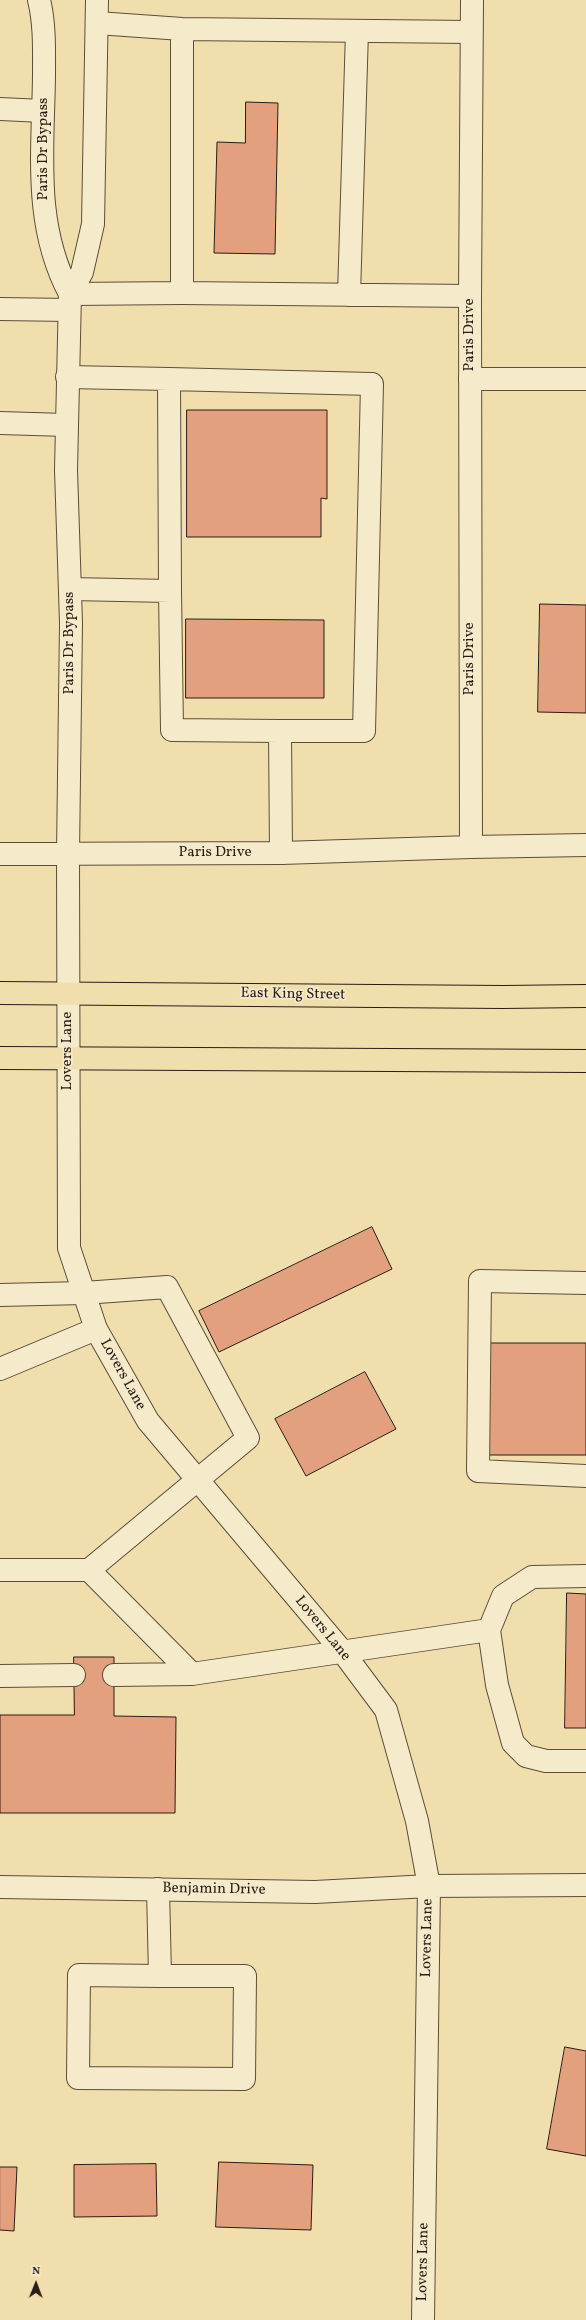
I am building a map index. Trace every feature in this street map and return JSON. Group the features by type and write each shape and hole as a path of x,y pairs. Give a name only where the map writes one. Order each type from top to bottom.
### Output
{"main road":[{"name":"East King Street","path":"0,993 68,992 503,998 586,996"},
{"path":"0,1058 68,1057 586,1061"}],"street":[{"name":"Paris Dr Bypass","path":"38,0 41,11 43,48 43,196 46,226 58,272 70,302"},
{"name":"Paris Dr Bypass","path":"68,992 70,589 66,425 67,376 70,302 82,272 93,224 97,0"},
{"name":"Paris Drive","path":"0,854 281,853 471,847 470,296 472,0"},
{"path":"97,23 182,30 471,32"},
{"path":"182,30 182,293"},
{"path":"349,295 357,31"},
{"path":"0,109 43,111"},
{"path":"0,309 182,293 470,296"},
{"path":"67,376 169,380 372,384 364,731 172,730 169,380"},
{"path":"470,379 586,379"},
{"path":"0,423 66,425"},
{"path":"70,589 170,591"},
{"path":"280,731 281,853"},
{"path":"471,847 586,845"},
{"name":"Lovers Lane","path":"68,992 69,1248 96,1329 148,1421 342,1651 386,1710 417,1821 429,1886 423,2320"},
{"path":"586,1283 480,1281 478,1471 586,1476"},
{"path":"0,1295 84,1293 168,1287 248,1438 199,1480 88,1570 0,1570"},
{"path":"0,1369 96,1329"},
{"path":"88,1570 192,1674"},
{"path":"586,1576 532,1577 503,1596 489,1630 497,1685 513,1744 526,1756 546,1761 586,1761"},
{"path":"114,1675 192,1674 489,1630"},
{"path":"0,1676 74,1675"},
{"name":"Benjamin Drive","path":"0,1887 316,1892 429,1886 586,1885"},
{"path":"158,1889 160,1976"},
{"path":"79,1975 160,1976 245,1976 244,2080 78,2078 79,1975"}],"building":[{"path":"246,102 278,103 275,254 214,253 217,142 245,143"},
{"path":"187,410 327,410 327,499 321,498 321,537 187,537"},
{"path":"540,604 586,605 586,713 538,712"},
{"path":"186,619 324,620 324,698 186,698"},
{"path":"372,1227 392,1269 219,1352 199,1311"},
{"path":"483,1343 586,1343 586,1455 483,1455"},
{"path":"365,1372 396,1429 306,1476 275,1419"},
{"path":"567,1593 586,1594 586,1728 565,1728"},
{"path":"74,1657 114,1657 114,1716 176,1717 175,1813 0,1813 0,1715 74,1715"},
{"path":"565,2047 586,2051 586,2156 547,2149"},
{"path":"219,2162 313,2165 311,2230 216,2227"},
{"path":"156,2164 157,2216 74,2217 74,2165"},
{"path":"0,2167 17,2167 14,2231 0,2230"}]}
